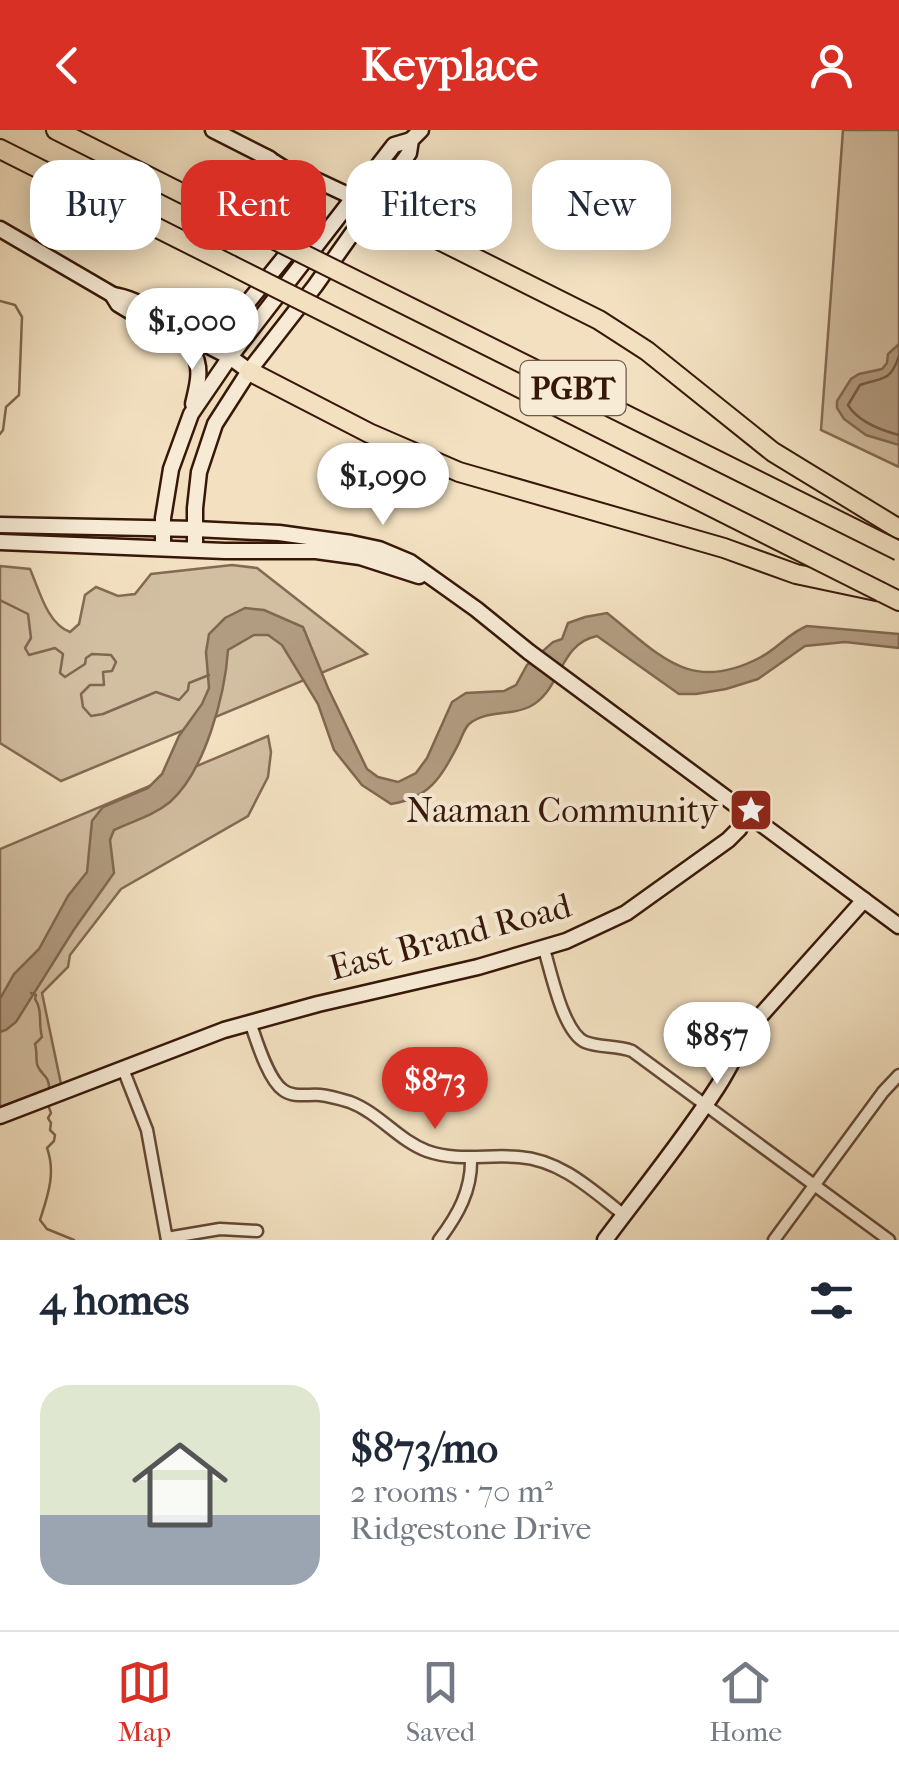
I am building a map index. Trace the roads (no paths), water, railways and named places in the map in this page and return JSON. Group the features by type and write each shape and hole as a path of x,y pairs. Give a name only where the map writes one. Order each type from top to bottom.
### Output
{"highway":[{"name":"PGBT","path":"56,130 899,551"},
{"name":"PGBT","path":"0,149 899,601"},
{"path":"458,250 599,320 647,351 773,452 899,529"},
{"path":"249,371 368,434 459,472 724,548 796,574 881,592"}],"main road":[{"path":"213,130 346,194"},
{"path":"405,160 416,135"},
{"path":"386,160 394,145 416,135"},
{"path":"113,296 127,297 203,329 218,330 232,322 315,214 314,199 307,187 266,157"},
{"path":"191,414 230,357 346,222"},
{"path":"0,229 249,371"},
{"path":"196,549 196,494 203,454 215,424 249,371 315,286 346,232"},
{"path":"113,296 118,304 192,348 199,360 191,414 171,468 163,547"},
{"path":"0,525 279,533 351,543 410,562 899,926"},
{"path":"0,542 339,553 439,582"},
{"name":"East Brand Road","path":"0,1116 250,1022 544,949 588,932 646,900 728,840 748,814"},
{"path":"605,1240 706,1104 753,1024 864,900"}],"street":[{"path":"544,949 576,1037 632,1051 889,1240"},
{"path":"250,1022 280,1089 292,1095 318,1095 354,1104 417,1146 444,1155 516,1156 547,1162 624,1215"},
{"path":"124,1069 147,1130 167,1239 220,1229 257,1231"},
{"path":"774,1240 899,1075"},
{"path":"439,1240 464,1201 472,1158"}],"water":[{"path":"899,344 899,445 866,435 844,419 837,401 851,379 882,369 888,354"},
{"path":"245,608 264,610 303,627 367,769 378,777 398,782 416,773 427,758 452,702 466,693 504,691 516,685 527,665 562,639 568,623 585,617 607,613 660,655 695,671 736,668 761,657 807,626 899,634 899,648 845,642 805,646 758,679 726,689 679,694 597,636 575,648 540,700 522,710 483,717 469,724 433,784 416,797 391,804 362,785 334,750 318,704 282,645 268,635 254,635 228,650 218,710 193,772 170,802 114,830 110,840 114,873 16,1022 0,1032 0,999 14,974 39,949 68,896 87,872 92,821 103,807 148,788 162,774 179,736 209,688 209,634 225,618"}],"waterway":[{"path":"0,301 15,305 22,317 19,395 6,407 0,434"},
{"path":"0,600 28,614 31,638 25,648 29,655 55,648 63,654 60,673 65,677 85,664 92,654 111,655 116,662 112,671 103,672 104,685 90,685 81,694 83,707 91,716 156,692 179,700 189,683 209,675"},
{"path":"31,993 36,995 42,1037 35,1044 37,1064 49,1087"},
{"path":"48,1105 50,1130 55,1135 47,1148 51,1175 40,1220 47,1229 74,1240"}],"place":[{"name":"Naaman Community","path":"751,810"}]}
